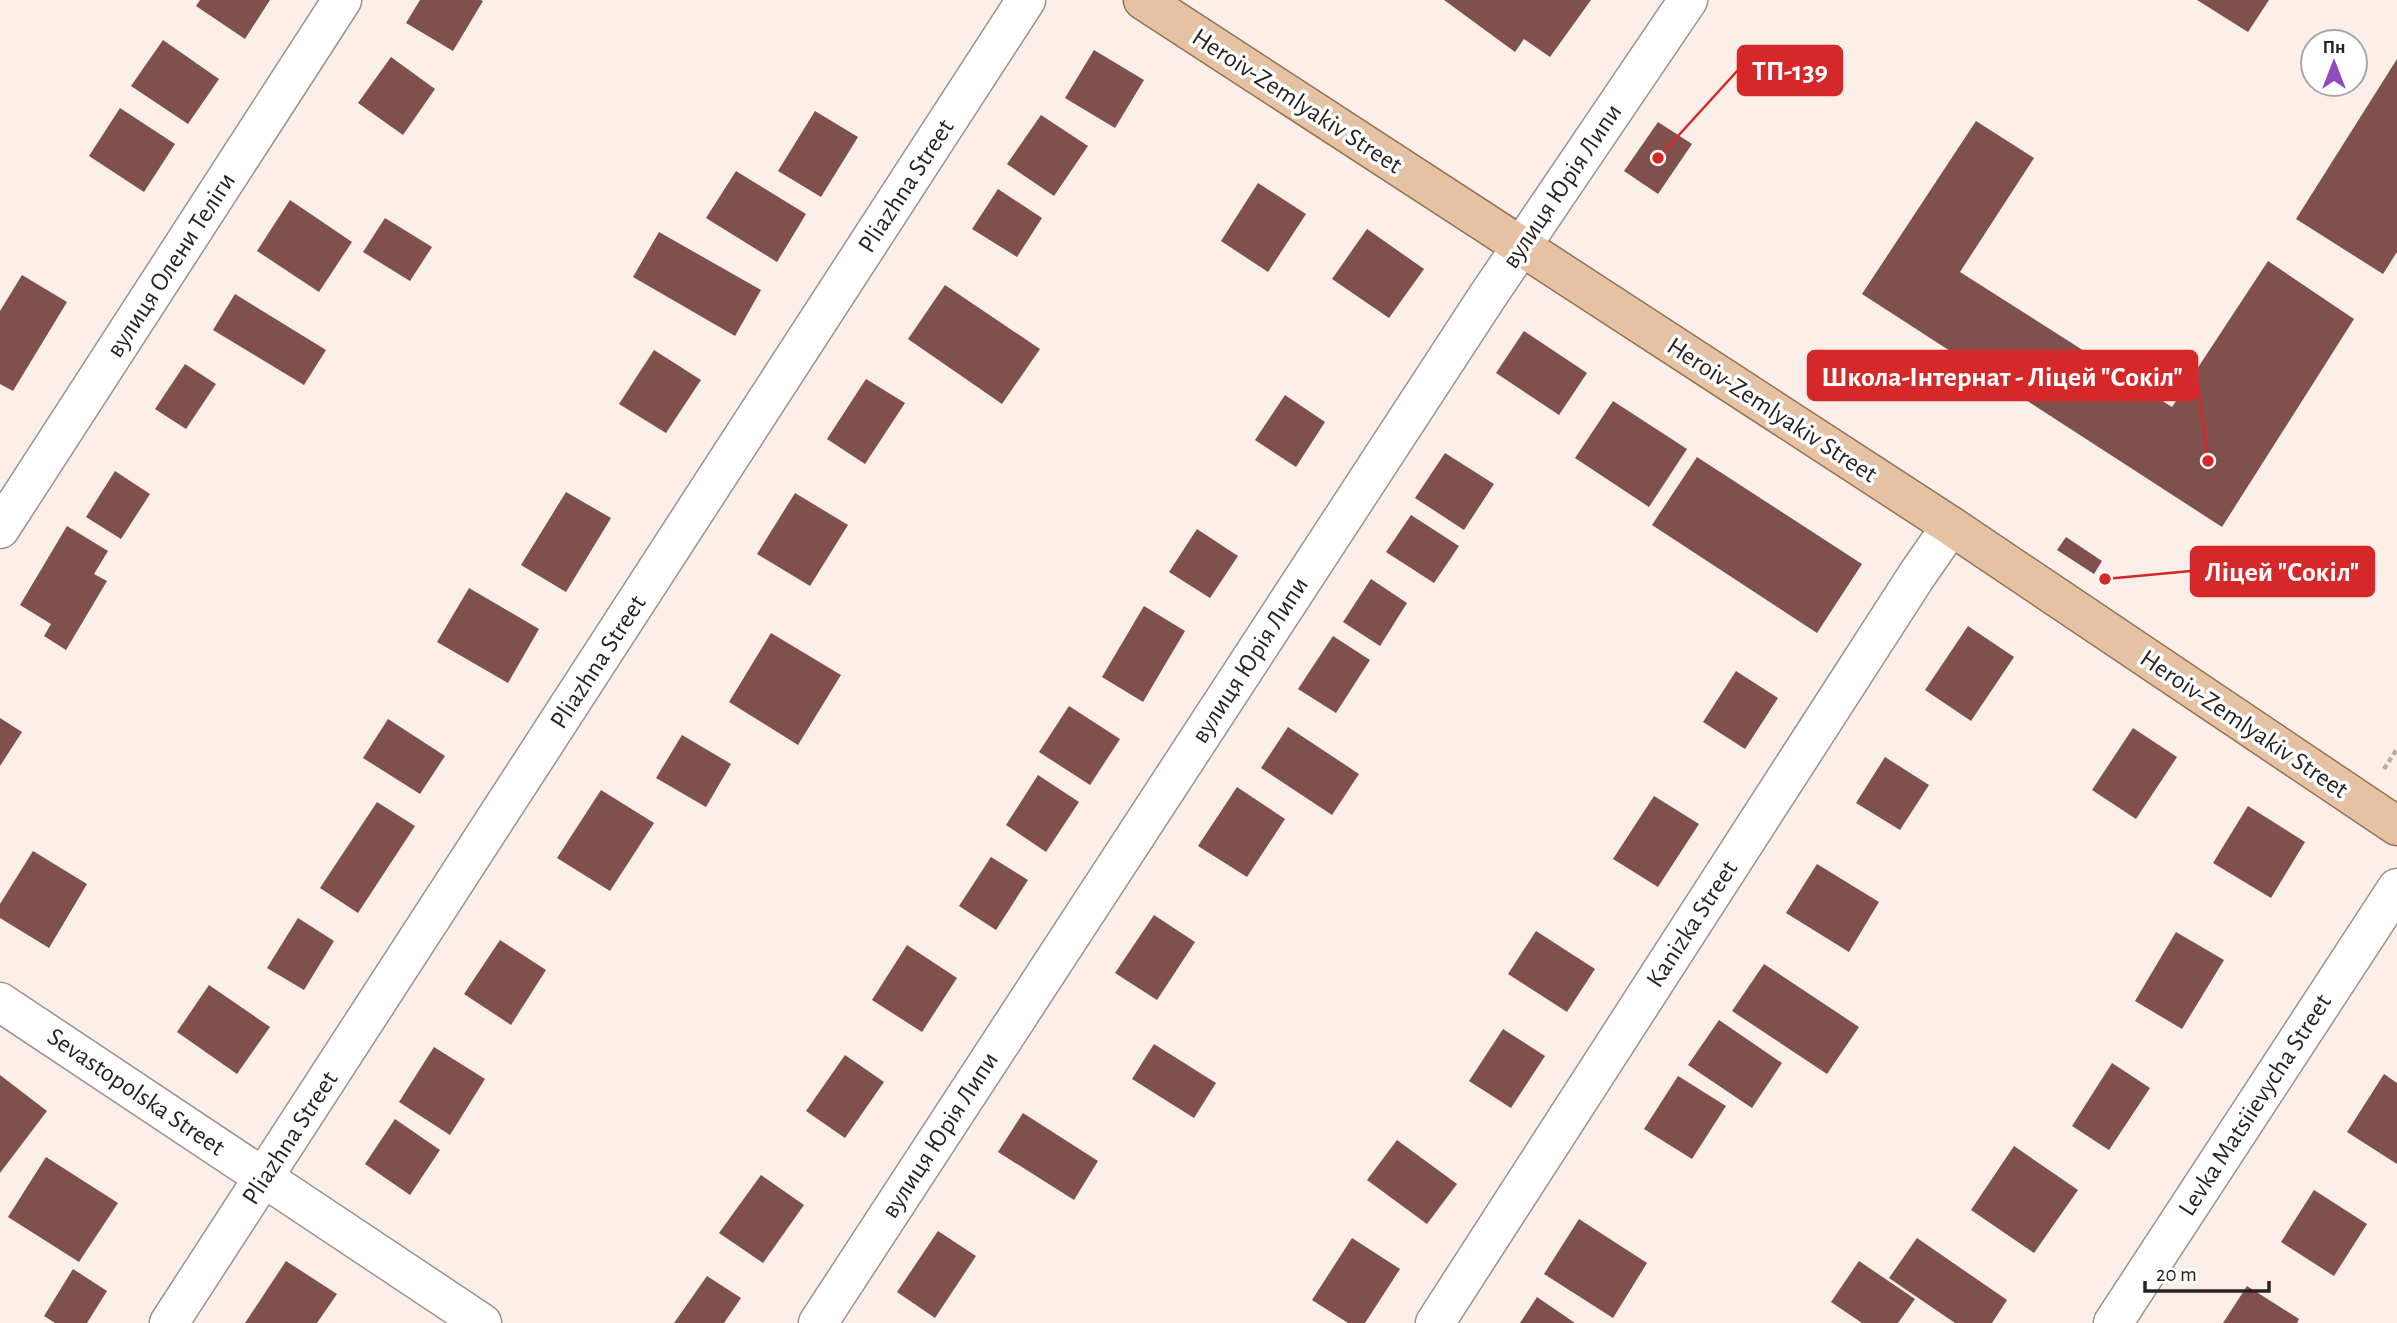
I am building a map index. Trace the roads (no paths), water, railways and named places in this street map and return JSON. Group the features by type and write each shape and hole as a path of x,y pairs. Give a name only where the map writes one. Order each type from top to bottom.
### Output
{"main road":[{"name":"Heroiv-Zemlyakiv Street","path":"1143,0 1951,526 2397,827"}],"street":[{"name":"вулиця Олени Теліги","path":"0,529 342,0"},
{"name":"Pliazhna Street","path":"169,1323 1026,0"},
{"name":"вулиця Юрія Липи","path":"818,1323 1487,297 1688,0"},
{"name":"Kanizka Street","path":"1435,1323 1951,526"},
{"name":"Levka Matsiievycha Street","path":"2113,1323 2397,887"},
{"name":"Sevastopolska Street","path":"0,1002 482,1323"}],"place":[{"name":"ТП-139","path":"1658,158"},
{"name":"Школа-Інтернат - Ліцей \"Сокіл\"","path":"2208,461"},
{"name":"Ліцей \"Сокіл\"","path":"2105,579"}]}
